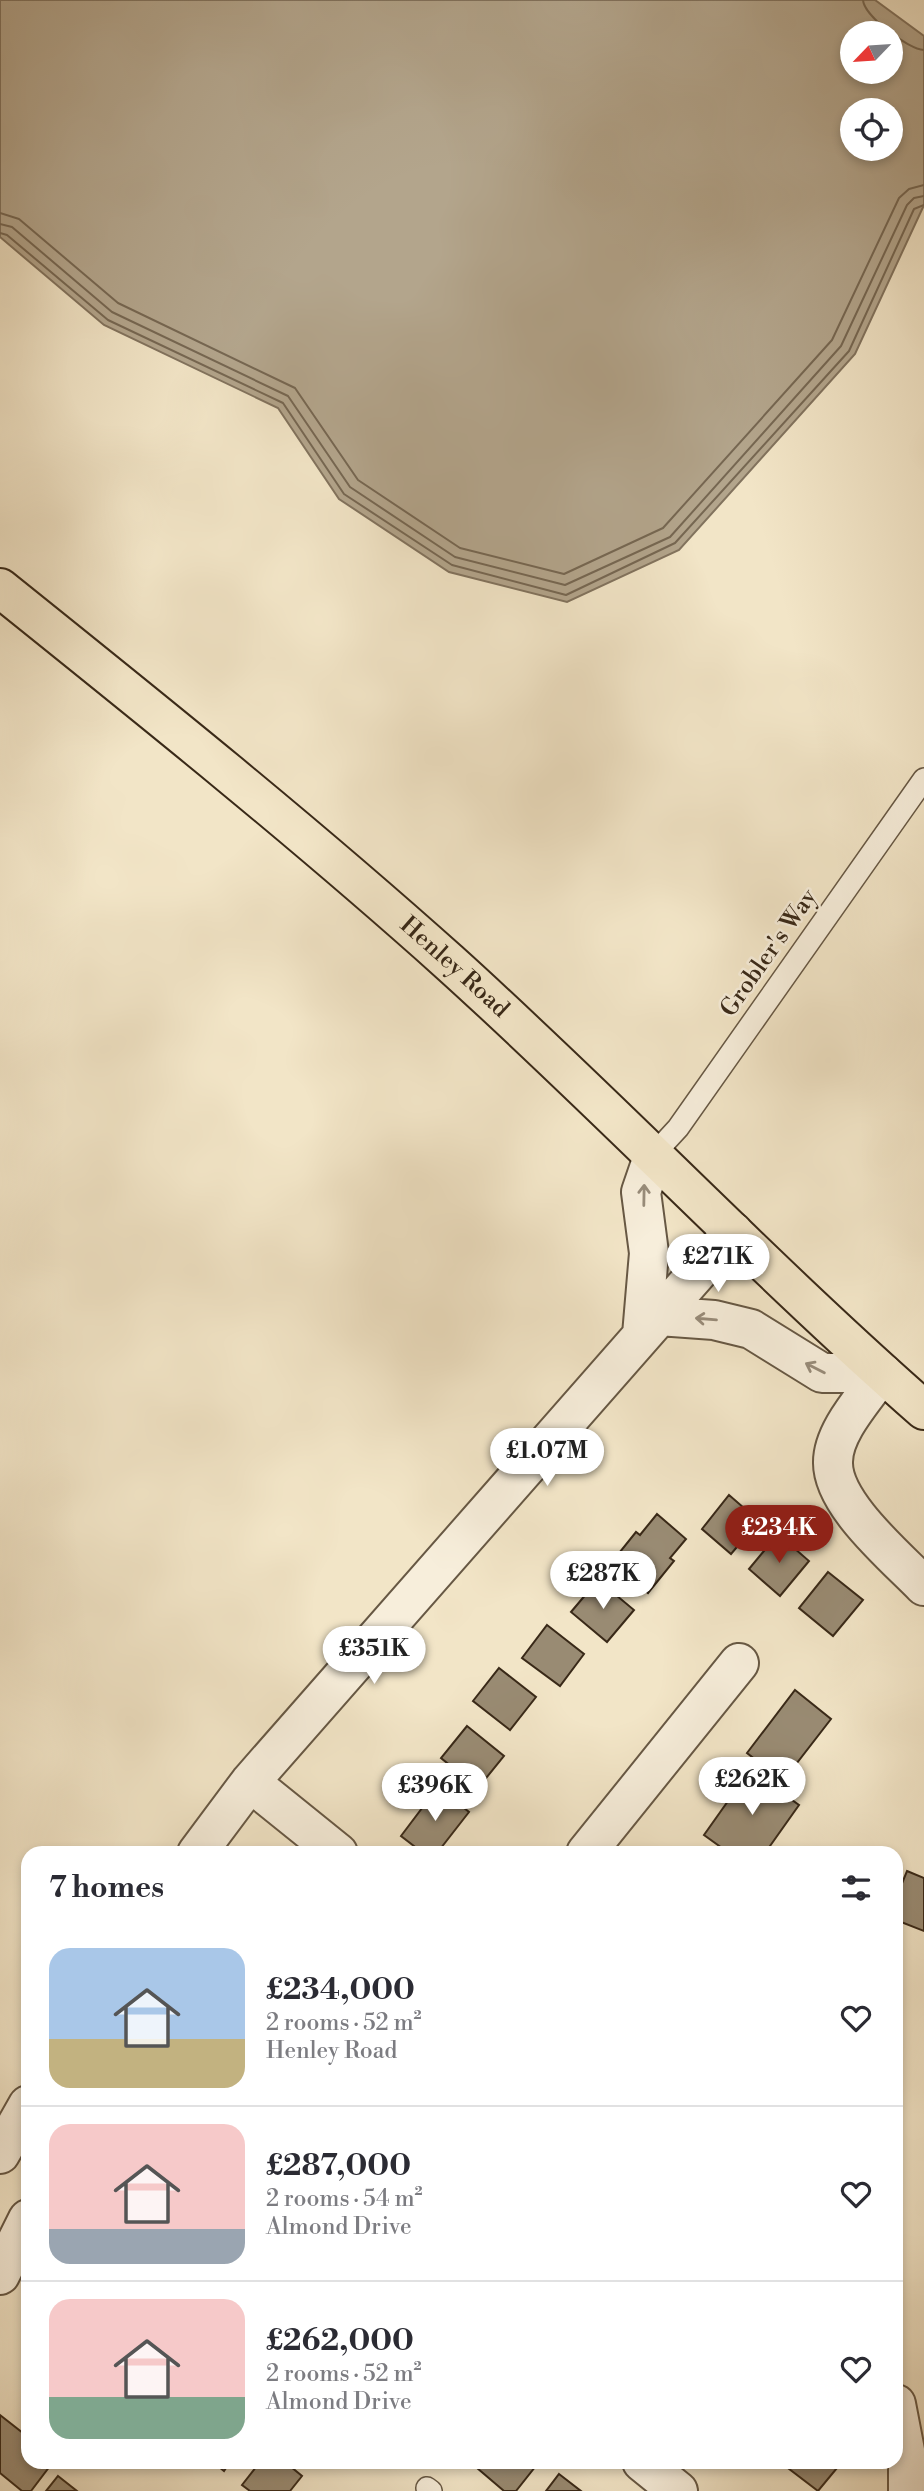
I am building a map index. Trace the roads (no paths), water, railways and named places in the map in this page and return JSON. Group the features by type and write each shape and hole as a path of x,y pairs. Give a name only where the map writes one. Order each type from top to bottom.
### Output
{"main road":[{"name":"Henley Road","path":"0,589 257,795 450,963 654,1154 795,1294 924,1410"}],"street":[{"path":"651,1326 649,1253 641,1192 654,1154"},
{"path":"202,1846 250,1782 733,1232"},
{"path":"651,1326 714,1320 751,1329 822,1373 882,1373"},
{"path":"882,1373 838,1440 832,1462 837,1486 857,1516 924,1586"},
{"path":"592,1846 739,1663"},
{"path":"250,1782 329,1846"},
{"path":"0,2154 21,2117"},
{"path":"0,2275 21,2234"},
{"path":"903,2440 908,2466 908,2491"},
{"path":"651,2469 678,2491"}],"lane":[{"name":"Grobler's Way","path":"654,1154 678,1128 924,779"}],"water":[{"path":"0,0 875,0 924,36 924,205 855,354 679,550 567,602 449,572 339,499 278,408 104,325 0,237"}]}
